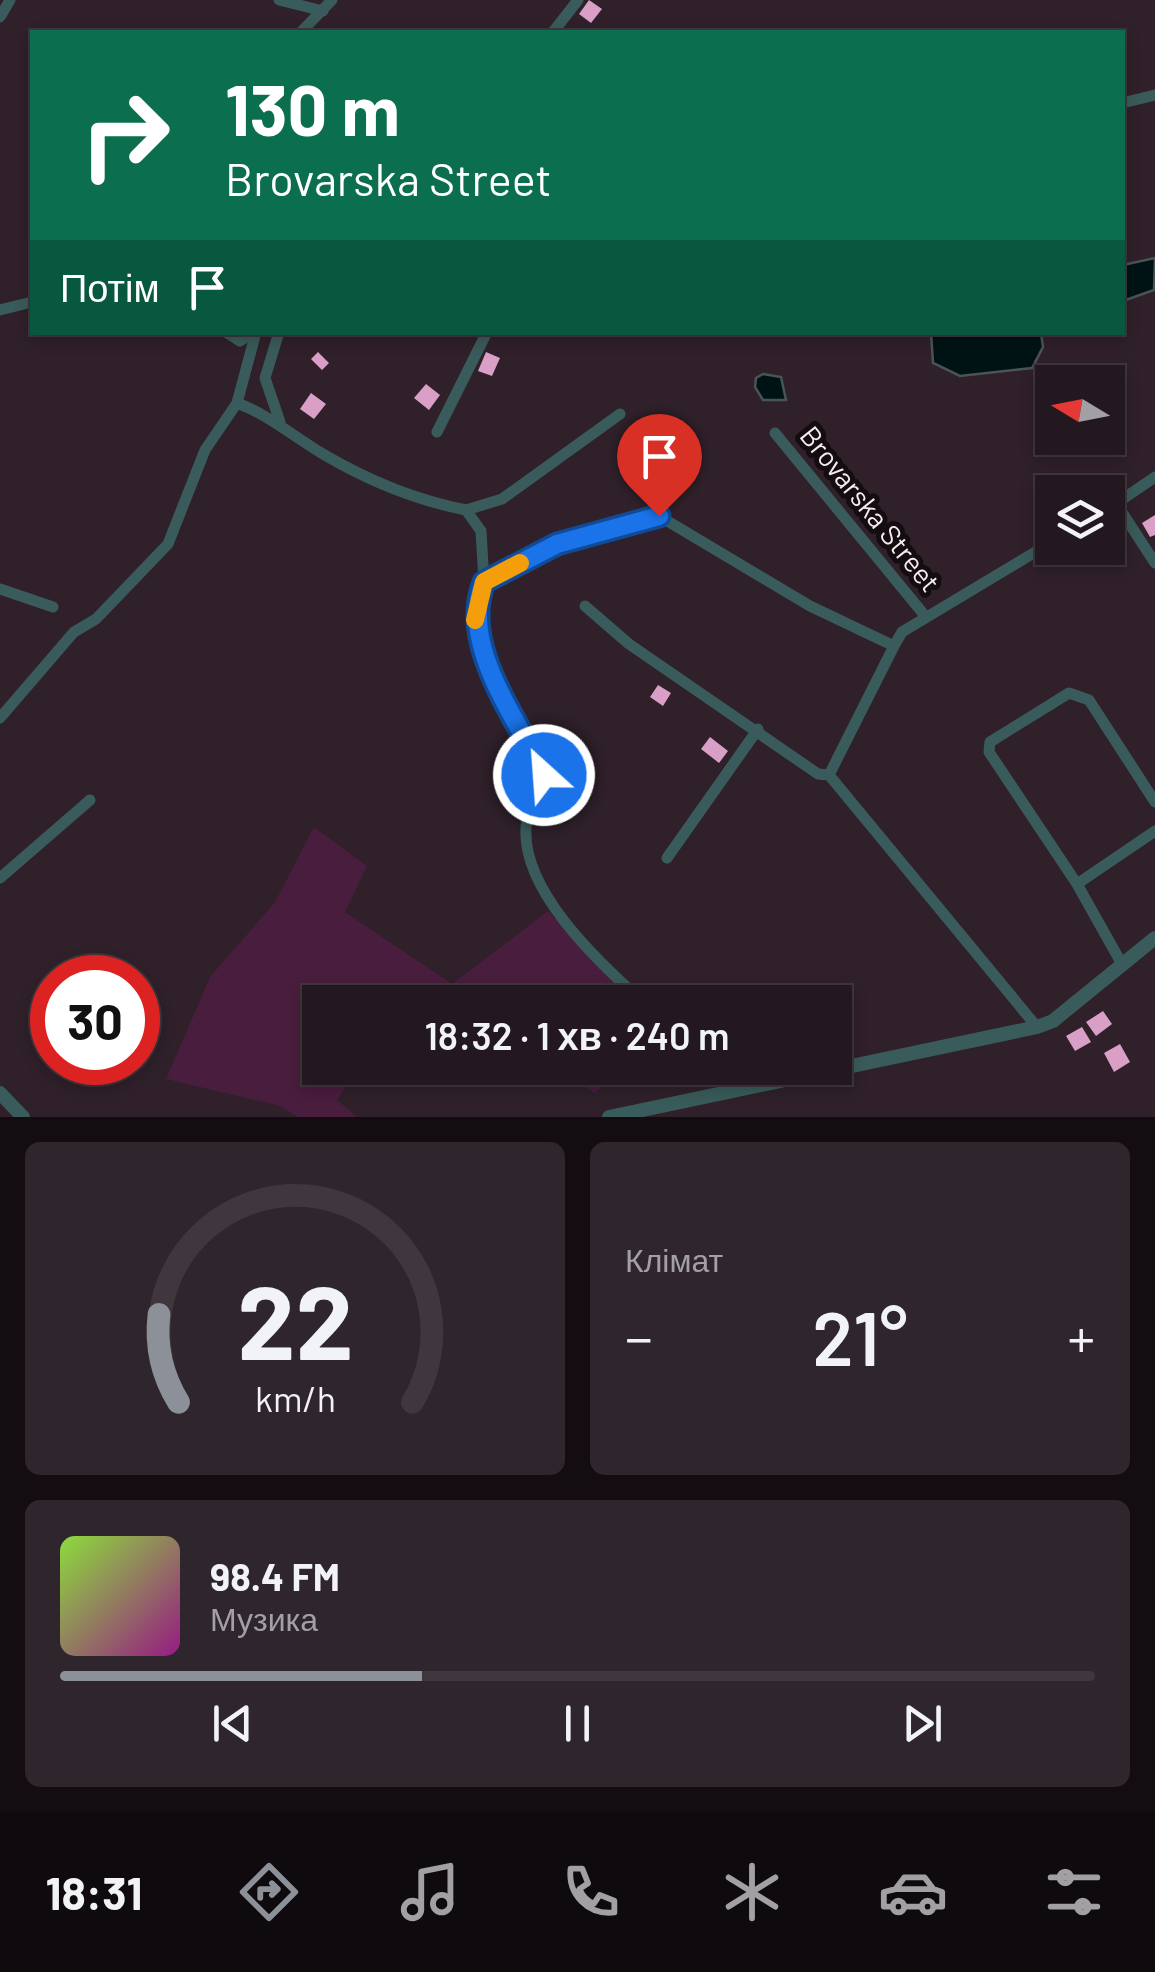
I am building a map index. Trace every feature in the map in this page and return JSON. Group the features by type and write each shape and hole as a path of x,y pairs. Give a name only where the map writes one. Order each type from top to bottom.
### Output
{"street":[{"path":"0,17 10,0"},
{"path":"279,0 327,4"},
{"path":"554,30 578,0"},
{"path":"304,30 327,4"},
{"path":"317,30 327,4"},
{"path":"1125,101 1155,95"},
{"path":"0,310 30,302"},
{"path":"0,718 74,632 96,619 168,544 205,450 237,404 253,335"},
{"path":"277,335 265,378 268,399 282,426"},
{"path":"437,432 486,335"},
{"path":"237,404 282,426 323,454 404,494 466,510 502,499 620,414"},
{"name":"Brovarska Street","path":"776,432 926,617"},
{"path":"1125,497 1155,477"},
{"path":"466,510 481,531 484,582 474,622 480,651 544,775 527,820 533,874 589,952 625,985"},
{"path":"484,582 557,544 659,516 810,606 894,646"},
{"path":"1125,524 1155,564"},
{"name":"Brovarska Street","path":"830,775 902,632 1035,552"},
{"path":"0,588 53,607"},
{"path":"585,606 630,644 818,774 830,775 1038,1027"},
{"path":"1124,966 1077,884 990,752 996,735 1069,693 1080,694 1088,700 1155,802"},
{"path":"667,858 758,730"},
{"path":"0,878 90,800"},
{"path":"1077,884 1155,831"},
{"path":"608,1117 1038,1027 1124,966 1155,938"},
{"path":"732,1085 738,1090"},
{"path":"0,1093 23,1117"}],"shaded area":[{"path":"1155,258 1154,290 1125,300 1125,265"},
{"path":"931,335 1041,335 1043,347 1032,368 960,376 933,363"},
{"path":"763,374 781,377 786,400 763,400 755,387 756,378"},
{"path":"314,827 367,866 345,912 452,984 548,911 619,985 420,985 416,982 302,985 302,1085 347,1085 337,1100 357,1117 298,1117 280,1106 166,1079 210,977 275,902"},
{"path":"582,1085 604,1085 595,1093"}],"building":[{"path":"589,0 602,9 591,23 579,14"},
{"path":"318,352 329,363 322,370 311,359"},
{"path":"486,352 500,358 492,376 478,371"},
{"path":"426,384 440,395 429,410 414,398"},
{"path":"311,393 326,404 314,419 300,409"},
{"path":"1155,515 1155,535 1150,537 1142,523"},
{"path":"658,685 671,693 663,706 650,697"},
{"path":"710,737 728,751 719,763 701,749"},
{"path":"1103,1011 1112,1024 1096,1036 1086,1022"},
{"path":"1082,1027 1091,1042 1075,1051 1066,1036"},
{"path":"1120,1044 1130,1062 1114,1072 1104,1053"}],"slow traffic":[{"path":"475,620 484,582 520,563"}],"route":[{"path":"544,775 480,651 474,622 484,582 557,544 640,518 659,516"}]}
